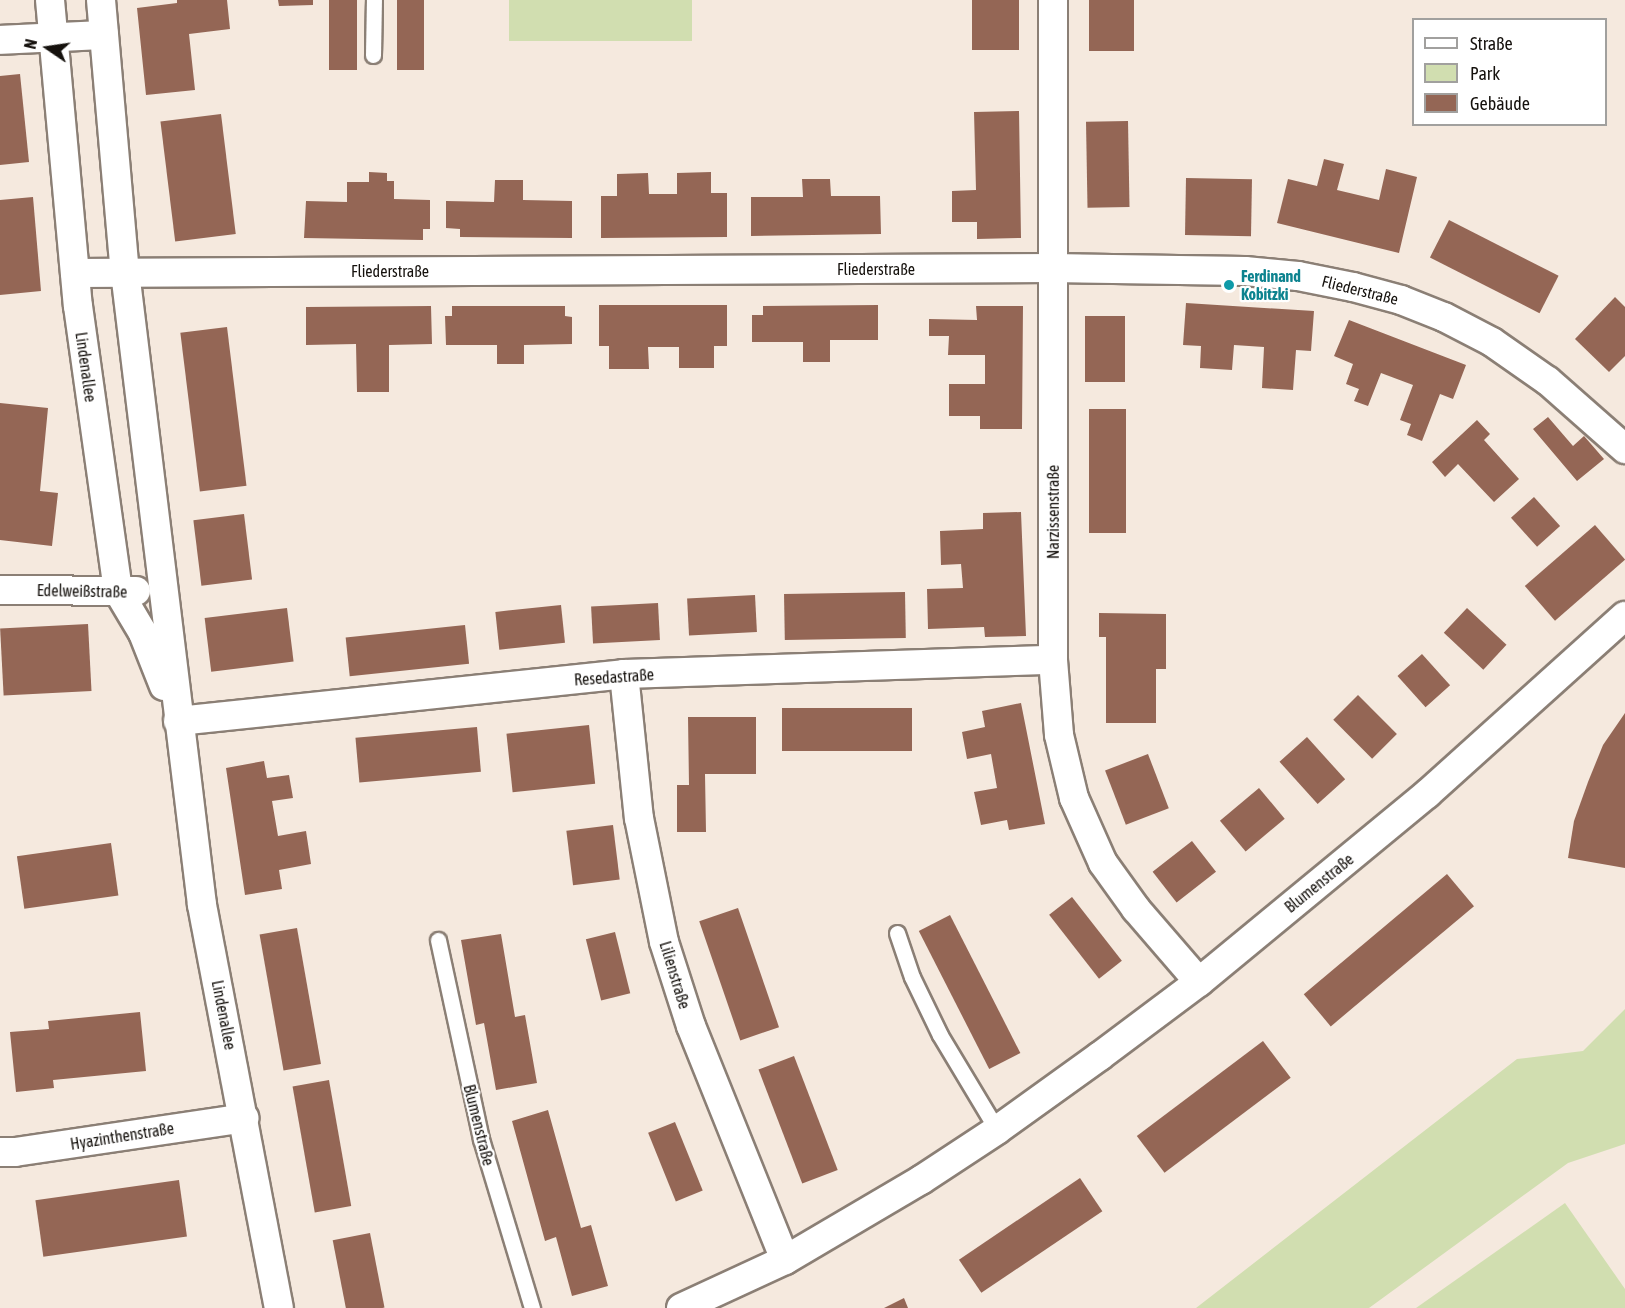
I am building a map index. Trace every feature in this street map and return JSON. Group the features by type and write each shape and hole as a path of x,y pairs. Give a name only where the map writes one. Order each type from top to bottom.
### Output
{"street":[{"name":"Lindenallee","path":"50,0 78,306 118,591 143,633 178,721"},
{"name":"Lindenallee","path":"101,0 124,272 202,905 245,1118 279,1308"},
{"name":"Narzissenstraße","path":"1053,0 1053,660 1063,756 1086,830 1103,863 1136,909 1199,982"},
{"path":"0,40 105,35"},
{"name":"Fliederstraße","path":"75,273 1053,268 1245,270 1353,286 1401,300 1444,317 1518,358 1584,411 1625,449"},
{"name":"Edelweißstraße","path":"0,590 163,592"},
{"name":"Blumenstraße","path":"681,1308 785,1260 921,1180 997,1130 1199,982 1427,794 1625,616"},
{"name":"Resedastraße","path":"178,721 624,674 1053,660"},
{"name":"Lilienstraße","path":"624,674 639,818 664,942 690,1026 785,1260"},
{"name":"Hyazinthenstraße","path":"0,1152 15,1152 245,1118"}],"lane":[{"path":"373,55 374,0"},
{"path":"897,933 912,977 940,1035 997,1130"},
{"name":"Blumenstraße","path":"438,940 481,1139 532,1308"}],"green space":[{"path":"509,0 692,0 692,41 509,41"},
{"path":"1625,1009 1625,1144 1568,1163 1369,1308 1196,1308 1517,1059 1583,1051"},
{"path":"1565,1203 1625,1289 1625,1308 1416,1308"}],"building":[{"path":"177,0 227,0 230,29 189,34 195,90 146,95 137,8 177,3"},
{"path":"278,0 313,0 313,5 279,6"},
{"path":"329,0 357,0 357,70 329,70"},
{"path":"397,0 424,0 424,70 397,70"},
{"path":"972,0 1019,0 1019,50 972,50"},
{"path":"1089,0 1134,0 1134,51 1089,51"},
{"path":"20,74 29,162 0,165 0,76"},
{"path":"1019,111 1021,238 977,239 977,222 952,222 952,191 976,190 974,112"},
{"path":"221,114 236,234 175,242 160,121"},
{"path":"1128,121 1130,207 1088,208 1086,122"},
{"path":"1324,159 1344,164 1337,190 1379,200 1386,169 1417,177 1399,253 1277,223 1288,179 1317,186"},
{"path":"369,172 387,173 387,181 394,181 394,199 430,200 430,229 423,229 423,240 304,238 306,201 347,202 347,182 369,182"},
{"path":"711,172 711,193 727,193 727,237 601,238 601,196 617,196 617,174 648,173 649,194 677,194 677,173"},
{"path":"1186,178 1252,179 1251,236 1185,235"},
{"path":"802,179 830,179 831,196 880,196 881,234 751,236 751,197 803,197"},
{"path":"495,180 523,180 523,200 572,201 572,238 460,237 460,229 446,228 446,201 494,202"},
{"path":"33,197 41,291 0,295 0,200"},
{"path":"1449,220 1559,276 1540,313 1430,257"},
{"path":"1615,297 1625,307 1625,356 1609,372 1575,339"},
{"path":"1186,303 1314,311 1311,351 1296,350 1293,390 1262,388 1264,347 1234,345 1232,370 1200,368 1201,346 1183,345"},
{"path":"599,305 727,305 727,346 714,346 714,368 679,368 679,347 648,347 649,369 609,369 609,346 599,346"},
{"path":"878,305 878,340 830,340 830,362 803,362 803,342 752,342 752,315 763,315 763,306"},
{"path":"431,306 432,344 389,345 389,392 357,392 356,344 306,345 306,307"},
{"path":"452,306 565,306 565,316 572,317 572,344 524,345 524,364 497,364 497,345 446,345 445,316 452,316"},
{"path":"976,306 1023,306 1022,429 980,429 980,416 949,416 949,384 985,384 985,355 948,355 949,336 929,336 929,319 977,320"},
{"path":"1085,316 1125,316 1125,382 1085,382"},
{"path":"1349,320 1466,365 1453,399 1440,394 1422,441 1407,435 1411,424 1400,420 1413,385 1381,373 1368,406 1354,401 1359,389 1346,384 1353,364 1334,356"},
{"path":"227,327 246,486 200,492 180,333"},
{"path":"0,403 48,408 40,491 58,493 52,546 0,540"},
{"path":"1089,409 1126,409 1126,533 1089,533"},
{"path":"1548,417 1573,446 1584,436 1604,459 1577,481 1533,429"},
{"path":"1477,420 1490,434 1484,440 1519,479 1494,502 1458,464 1445,477 1432,462"},
{"path":"1534,497 1560,526 1537,547 1511,518"},
{"path":"1021,512 1026,636 985,637 984,627 928,629 927,589 963,588 961,564 941,565 940,531 983,529 983,513"},
{"path":"244,514 252,580 201,586 193,520"},
{"path":"1595,525 1625,560 1555,621 1525,586"},
{"path":"905,592 906,638 785,640 784,594"},
{"path":"755,595 757,632 689,636 687,599"},
{"path":"658,603 660,640 593,643 591,607"},
{"path":"561,605 565,643 499,650 495,612"},
{"path":"287,608 294,662 211,672 205,618"},
{"path":"1467,608 1506,645 1483,670 1444,633"},
{"path":"1099,613 1166,614 1166,669 1156,669 1156,723 1106,723 1106,637 1099,637"},
{"path":"88,624 92,691 4,696 0,629"},
{"path":"465,625 469,664 350,676 346,638"},
{"path":"1422,654 1450,685 1426,707 1397,676"},
{"path":"1358,695 1397,734 1372,759 1333,720"},
{"path":"1021,703 1045,824 1009,830 1007,820 981,825 974,792 997,788 991,754 967,759 962,732 985,727 982,711"},
{"path":"782,708 912,708 912,751 782,751"},
{"path":"1625,713 1625,868 1568,858 1574,821 1588,782 1603,745"},
{"path":"688,717 756,717 756,774 705,774 706,832 677,832 677,785 689,785"},
{"path":"589,725 595,784 513,792 506,734"},
{"path":"477,727 481,772 359,782 355,738"},
{"path":"1307,737 1345,779 1318,804 1280,762"},
{"path":"1148,754 1169,808 1126,825 1105,770"},
{"path":"264,761 267,778 289,775 293,798 272,801 278,836 306,831 311,864 279,870 282,889 245,895 226,768"},
{"path":"1259,788 1285,819 1246,851 1220,821"},
{"path":"613,825 620,880 573,885 566,831"},
{"path":"1192,841 1216,872 1177,903 1153,872"},
{"path":"111,843 118,895 24,909 17,856"},
{"path":"1447,874 1474,906 1331,1026 1304,994"},
{"path":"1072,897 1122,961 1099,979 1049,915"},
{"path":"738,908 779,1027 740,1040 699,921"},
{"path":"950,915 1020,1053 989,1069 919,931"},
{"path":"297,928 321,1064 284,1071 260,935"},
{"path":"615,932 630,993 601,1000 586,939"},
{"path":"501,934 515,1017 525,1015 537,1083 496,1090 484,1023 476,1025 461,940"},
{"path":"140,1012 146,1071 53,1080 54,1088 16,1092 10,1032 49,1029 48,1021"},
{"path":"1263,1041 1291,1078 1164,1173 1137,1136"},
{"path":"794,1056 838,1170 802,1184 759,1070"},
{"path":"329,1080 351,1206 315,1212 293,1086"},
{"path":"548,1110 581,1228 591,1225 608,1286 572,1296 556,1237 545,1241 512,1121"},
{"path":"675,1122 703,1191 676,1201 648,1133"},
{"path":"1080,1178 1102,1211 981,1293 959,1260"},
{"path":"179,1180 187,1236 43,1257 35,1200"},
{"path":"370,1233 385,1308 346,1308 333,1240"},
{"path":"904,1298 908,1308 884,1308"}],"place":[{"name":"Ferdinand Kobitzki","path":"1229,285"}]}
